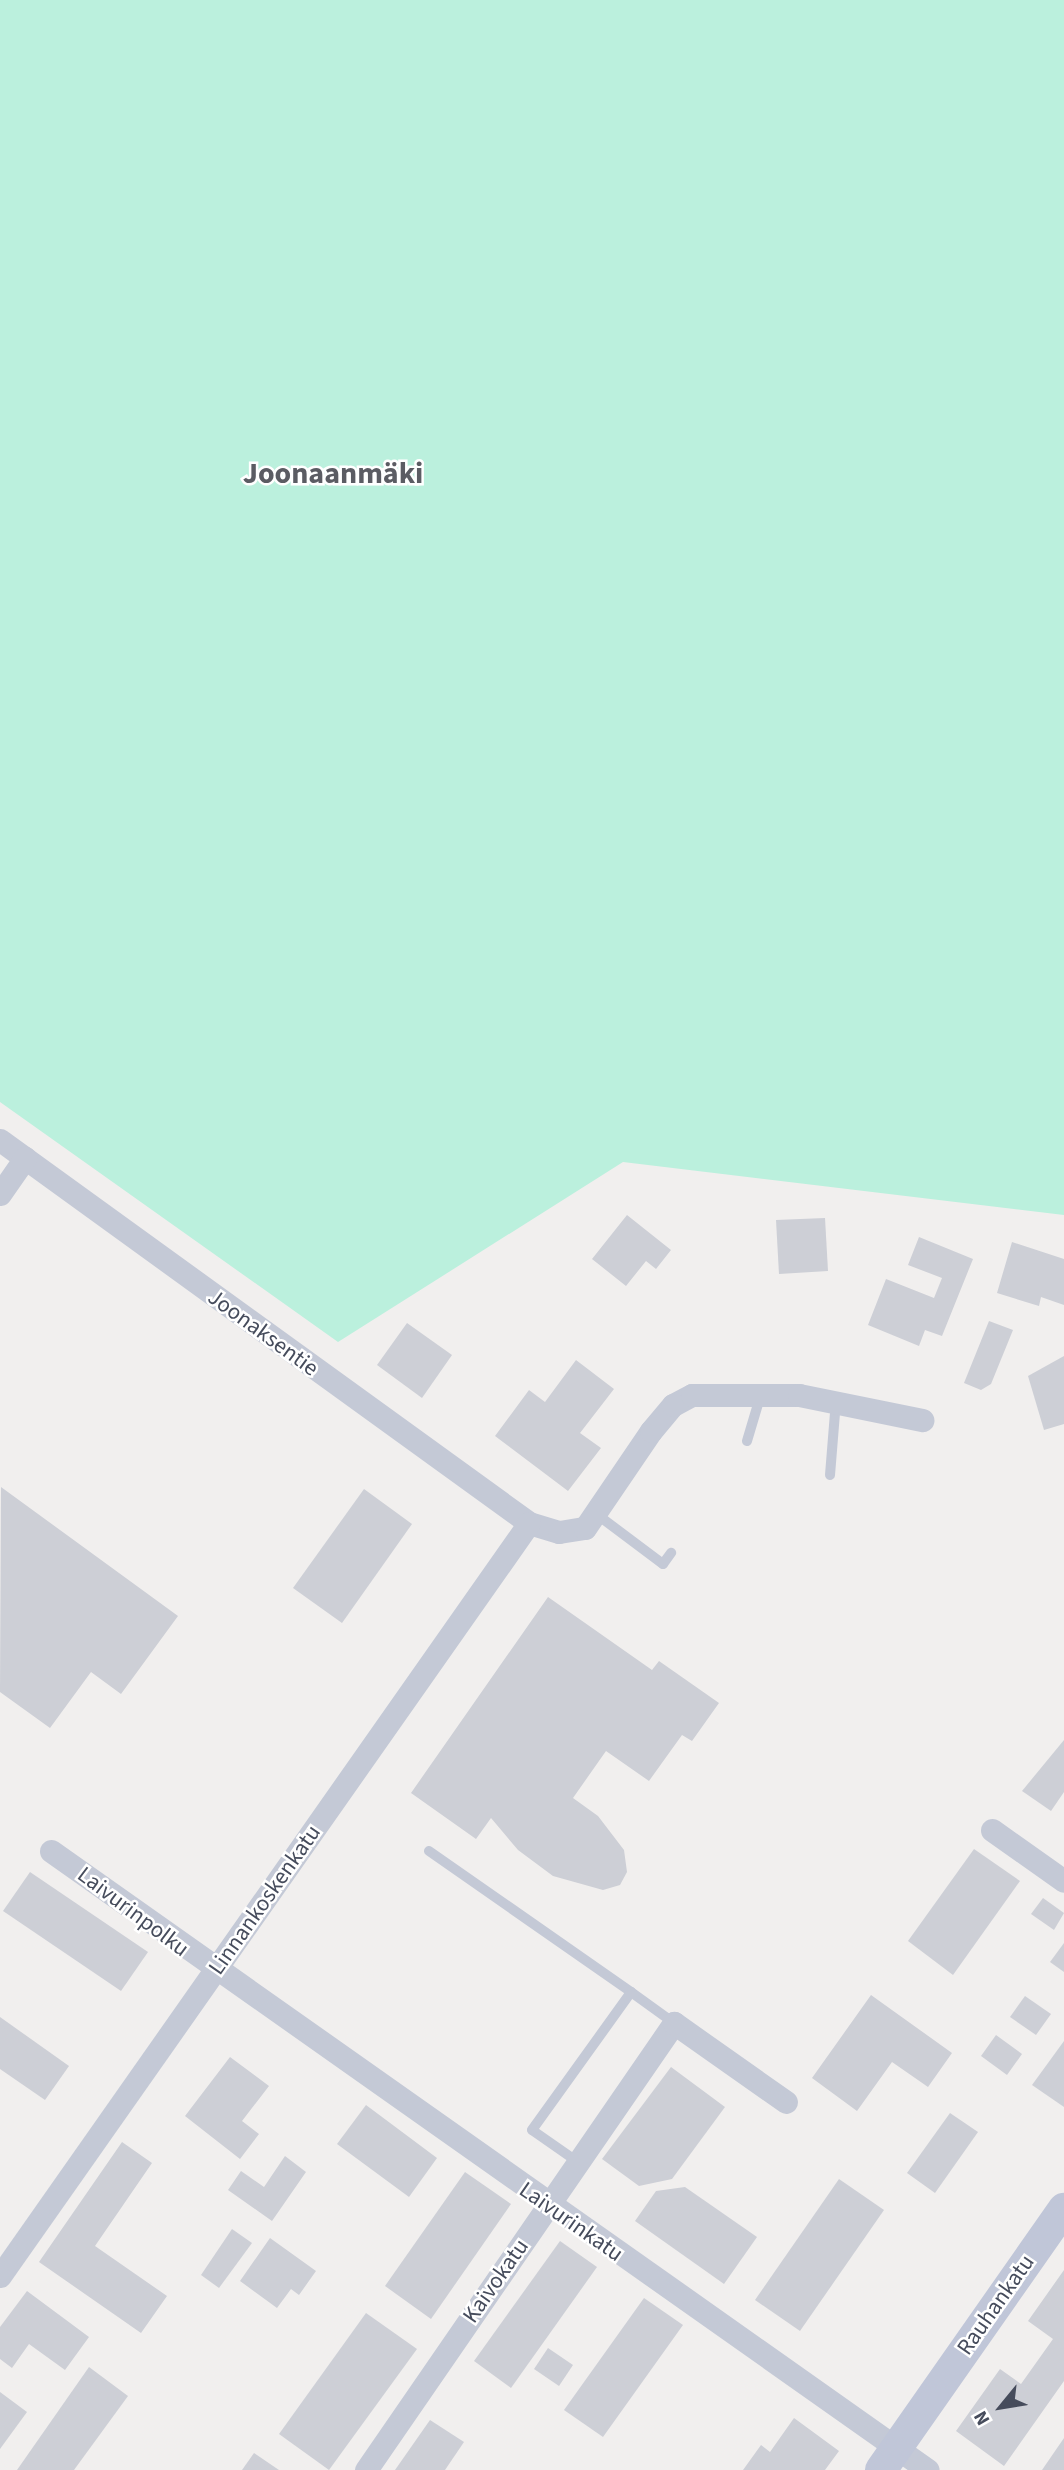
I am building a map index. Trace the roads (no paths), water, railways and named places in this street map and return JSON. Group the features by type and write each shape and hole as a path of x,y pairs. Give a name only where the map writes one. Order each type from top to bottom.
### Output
{"street":[{"name":"Joonaksentie","path":"0,1140 529,1523"},
{"path":"0,1194 25,1158"},
{"path":"529,1523 572,1530 585,1528 673,1405 715,1390 836,1400 922,1420"},
{"name":"Linnankoskenkatu","path":"0,2276 529,1523"},
{"path":"992,1830 1064,1881"},
{"name":"Laivurinpolku","path":"51,1851 215,1971"},
{"name":"Laivurinkatu","path":"215,1971 548,2206 889,2459 928,2470"},
{"path":"674,2023 786,2102"},
{"name":"Kaivokatu","path":"366,2470 548,2206 575,2160 674,2023"},
{"name":"Rauhankatu","path":"889,2459 1064,2209"}],"lane":[{"path":"747,1441 762,1392"},
{"path":"830,1475 836,1400"},
{"path":"595,1513 663,1564 671,1553"},
{"path":"429,1851 674,2023"},
{"path":"575,2160 532,2130 631,1992"}],"district":[{"name":"Joonaanmäki","path":"333,474"}]}
